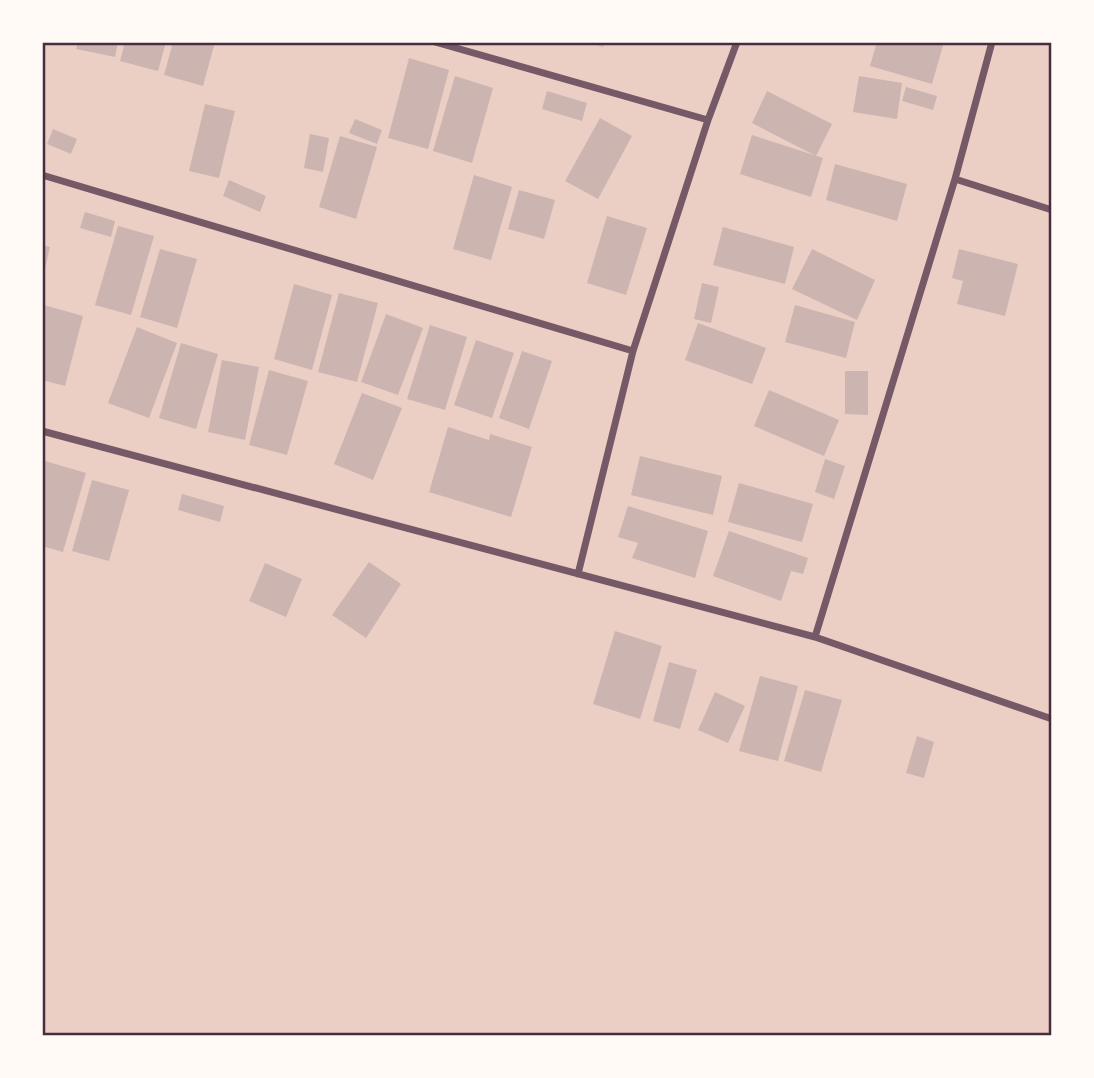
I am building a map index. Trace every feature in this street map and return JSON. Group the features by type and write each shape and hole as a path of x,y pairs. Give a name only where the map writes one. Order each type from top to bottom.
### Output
{"street":[{"path":"435,42 708,120"},
{"path":"578,574 633,351 708,120 737,42"},
{"path":"815,637 955,179 992,42"},
{"path":"42,175 633,351"},
{"path":"955,179 1052,210"},
{"path":"42,431 815,637 1052,719"}],"shaded area":[{"path":"42,42 1052,42 1052,1036 42,1036"}],"building":[{"path":"78,42 118,42 115,57 76,49"},
{"path":"125,42 166,42 158,71 120,61"},
{"path":"173,42 215,42 203,86 164,75"},
{"path":"588,42 604,42 603,47"},
{"path":"877,42 944,42 932,84 870,66"},
{"path":"409,58 449,70 428,149 388,138"},
{"path":"455,76 493,88 472,163 433,151"},
{"path":"859,76 902,83 897,119 853,112"},
{"path":"906,87 937,96 933,110 902,101"},
{"path":"547,91 587,103 582,121 542,109"},
{"path":"767,91 832,124 816,156 752,123"},
{"path":"205,104 235,111 219,178 189,171"},
{"path":"600,118 632,136 598,199 565,181"},
{"path":"355,119 382,130 377,144 349,133"},
{"path":"53,129 77,139 71,154 47,144"},
{"path":"310,134 329,138 323,172 304,168"},
{"path":"752,135 823,158 811,197 740,174"},
{"path":"340,136 377,147 356,219 319,207"},
{"path":"835,164 907,184 897,221 826,200"},
{"path":"474,175 512,187 491,260 453,249"},
{"path":"229,180 266,196 260,212 223,196"},
{"path":"519,190 555,200 544,239 508,229"},
{"path":"85,212 115,221 111,237 80,228"},
{"path":"607,216 647,228 626,295 587,283"},
{"path":"118,226 154,236 131,315 95,305"},
{"path":"723,227 794,247 785,284 713,265"},
{"path":"42,245 50,247 43,277 42,277"},
{"path":"160,249 197,259 177,328 140,317"},
{"path":"812,249 875,280 857,320 792,289"},
{"path":"959,249 1018,264 1005,316 957,304 963,281 952,278"},
{"path":"702,283 719,287 711,323 694,319"},
{"path":"294,284 332,295 312,370 274,359"},
{"path":"339,293 378,303 357,382 318,372"},
{"path":"44,305 83,316 65,386 42,380"},
{"path":"795,305 855,322 846,358 785,342"},
{"path":"386,314 423,328 398,395 361,382"},
{"path":"698,323 766,348 752,384 685,360"},
{"path":"430,325 467,337 445,410 407,399"},
{"path":"137,327 177,343 149,418 108,403"},
{"path":"476,340 514,353 492,418 454,405"},
{"path":"181,343 218,354 196,429 159,418"},
{"path":"522,351 552,361 529,429 499,418"},
{"path":"222,360 259,367 245,440 208,432"},
{"path":"269,370 308,381 287,455 249,445"},
{"path":"845,371 868,371 868,415 845,414"},
{"path":"769,390 839,420 824,456 754,426"},
{"path":"362,393 402,408 373,480 334,464"},
{"path":"448,427 489,440 490,434 532,447 511,517 429,492"},
{"path":"640,456 722,476 713,515 631,495"},
{"path":"825,459 845,466 834,499 815,492"},
{"path":"45,461 86,473 63,552 42,546 42,472"},
{"path":"92,480 129,490 109,561 72,551"},
{"path":"739,483 813,504 802,542 728,522"},
{"path":"182,494 224,506 220,522 178,510"},
{"path":"628,506 708,531 695,578 632,558 638,543 618,537"},
{"path":"729,531 808,558 803,574 791,571 781,601 713,576"},
{"path":"369,562 401,584 366,638 332,615"},
{"path":"265,563 302,579 286,617 249,601"},
{"path":"615,631 662,646 640,719 593,704"},
{"path":"669,662 697,670 680,729 653,721"},
{"path":"760,676 798,686 778,761 739,751"},
{"path":"805,690 842,700 821,772 784,761"},
{"path":"715,692 745,706 728,743 698,730"},
{"path":"917,736 934,742 924,778 906,773"}]}
